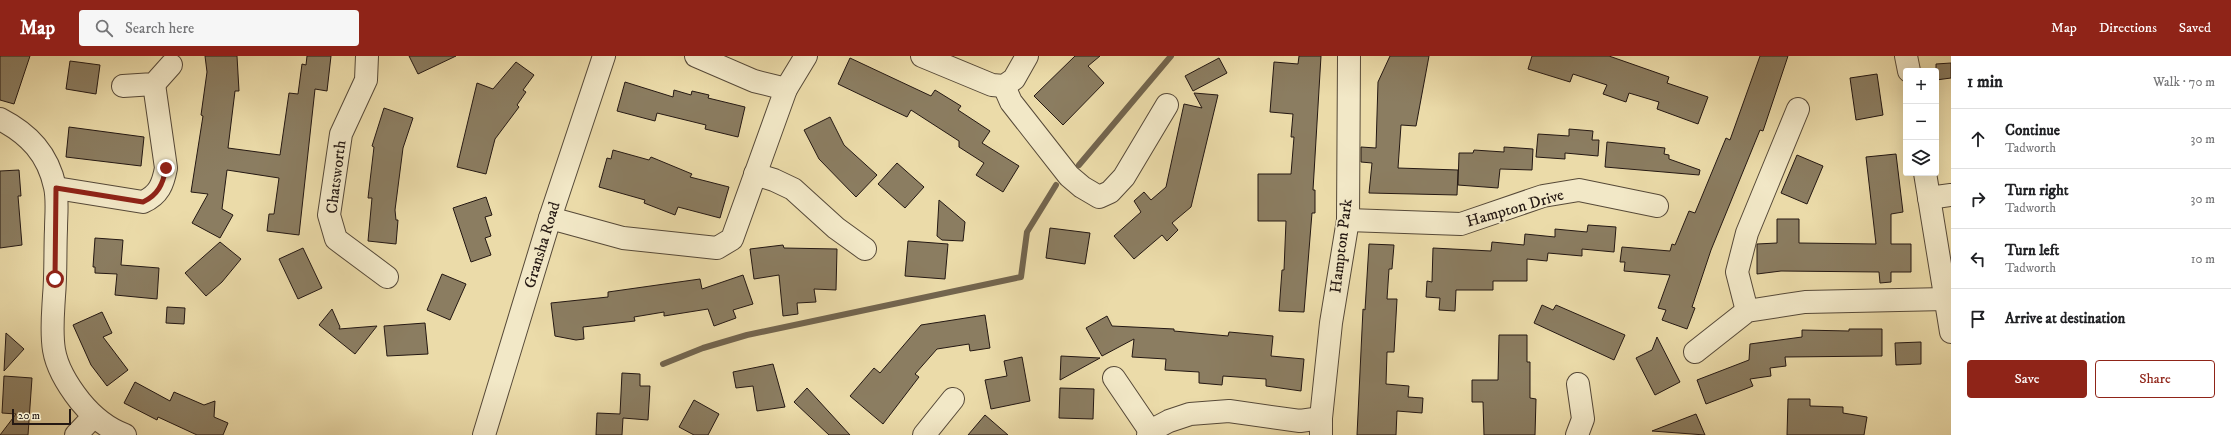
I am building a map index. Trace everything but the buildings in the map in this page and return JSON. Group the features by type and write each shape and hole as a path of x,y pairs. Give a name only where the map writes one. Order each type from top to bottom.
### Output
{"street":[{"name":"Chatsworth","path":"368,56 366,80 341,134 329,215 336,239 387,277"},
{"name":"Gransha Road","path":"484,435 550,218 604,56"},
{"path":"696,56 754,81 786,89"},
{"path":"550,218 623,238 718,248 732,239 786,89 806,56"},
{"path":"922,56 992,84 1004,86 1014,79 1027,56"},
{"name":"Hampton Park","path":"1321,426 1331,323 1348,220 1349,56"},
{"path":"1906,56 1908,68"},
{"path":"123,86 154,84 171,65"},
{"path":"56,188 143,202 157,192 164,181 166,168 154,84"},
{"path":"1004,86 1011,102 1070,176 1082,187 1098,206 1124,177 1167,105"},
{"path":"1748,311 1737,272 1747,233 1798,109"},
{"path":"0,120 20,130 37,146 48,165 56,188 55,279 52,334 54,351 59,368 74,394 93,417 113,430 125,435"},
{"path":"755,174 774,180 794,189 836,228 865,249"},
{"path":"1925,176 1951,332"},
{"name":"Hampton Drive","path":"1348,220 1461,224 1543,196 1579,190 1657,206"},
{"path":"1929,198 1951,195"},
{"path":"1695,352 1748,311 1805,302 1946,299"},
{"path":"1114,378 1149,433 1169,422 1190,414 1229,411 1300,421 1321,426"},
{"path":"1577,435 1583,419 1578,384"},
{"path":"924,435 953,399"},
{"path":"76,435 93,417"}],"waterway":[{"path":"1079,165 1171,56"},
{"path":"663,364 703,348 747,335 1021,277 1027,232 1056,185"}],"route":[{"path":"55,279 56,188 98,193 143,202 151,198 157,192 164,181 166,168"}]}
